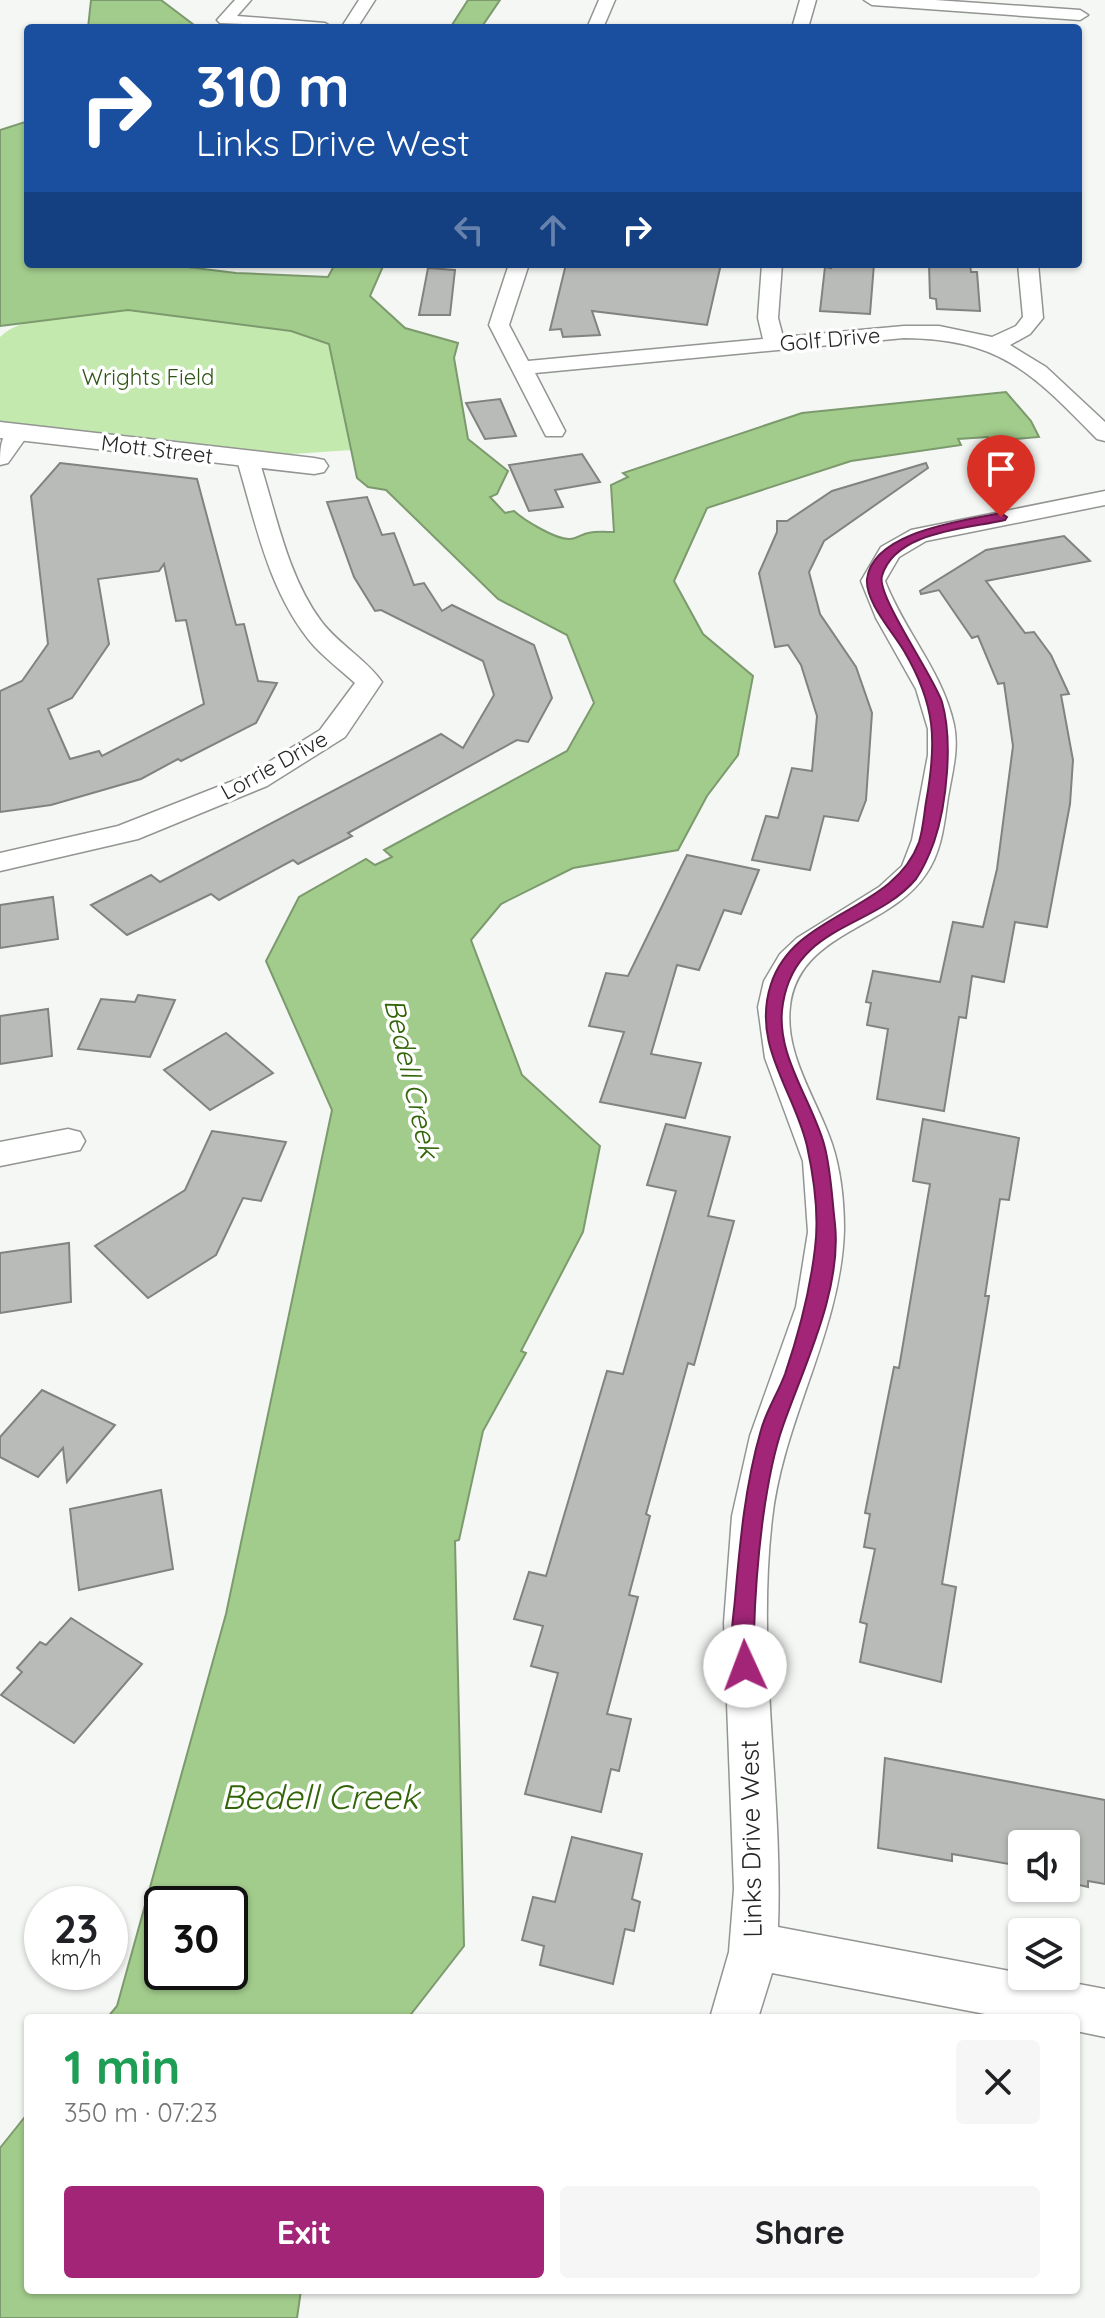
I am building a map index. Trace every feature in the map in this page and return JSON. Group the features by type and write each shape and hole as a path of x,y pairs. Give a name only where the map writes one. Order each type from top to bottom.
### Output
{"street":[{"path":"243,0 225,20 275,24"},
{"path":"352,24 367,0"},
{"path":"597,24 607,0"},
{"path":"801,24 808,0"},
{"path":"872,0 1080,15"},
{"path":"1006,9 1006,24"},
{"path":"518,268 499,325 554,431"},
{"path":"772,268 768,318 774,344"},
{"path":"995,344 1023,330 1033,318 1028,268"},
{"name":"Golf Drive","path":"522,368 927,331 995,344 1031,362 1105,434"},
{"path":"0,458 10,431"},
{"name":"Mott Street","path":"10,431 314,466"},
{"name":"Lorrie Drive","path":"0,862 86,845 155,824 264,775 332,734 369,682 322,639 305,614 287,578 248,460"},
{"name":"Links Drive West","path":"735,2014 754,1946 754,1789 743,1635 752,1516 771,1428 794,1374 820,1286 826,1230 816,1145 775,1043 773,1006 781,980 799,949 829,927 884,897 910,876 927,841 942,754 941,730 934,699 913,655 878,598 873,581 890,552 919,535 1105,498"},
{"path":"0,1154 68,1141"},
{"path":"754,1946 1105,2013"}],"green space":[{"name":"Wrights Field","path":"128,310 291,331 329,344 352,450 262,456 0,424 0,337 11,329 42,318"}],"water":[{"path":"91,0 161,0 193,24 88,24"},
{"path":"468,0 500,0 484,24 453,24"},
{"name":"Bedell Creek","path":"24,122 24,268 195,268 328,277 333,268 382,268 370,296 405,328 458,343 454,358 468,439 508,471 497,494 490,497 505,513 514,511 540,529 557,536 572,539 591,532 614,532 611,485 628,477 623,473 802,413 1006,392 1031,421 1039,437 992,441 988,437 958,439 961,445 851,461 707,508 674,581 703,634 753,676 738,755 707,796 678,850 573,868 501,904 471,940 522,1075 600,1146 583,1232 521,1351 526,1353 483,1431 459,1540 455,1541 464,1946 411,2014 110,2014 117,2006 121,1990 128,1990 128,1966 144,1909 144,1990 248,1990 248,1886 150,1886 226,1614 332,1110 266,961 299,897 366,859 375,865 392,857 384,850 567,751 594,703 567,635 498,599 386,490 368,487 357,478 329,344 291,331 128,310 0,326 0,130"},
{"path":"24,2118 24,2294 300,2294 297,2318 0,2318 0,2148"}],"building":[{"path":"428,268 455,270 450,315 419,315"},
{"path":"565,268 720,268 707,325 592,311 600,335 563,337 561,329 550,330"},
{"path":"825,268 874,268 870,314 820,311"},
{"path":"929,268 970,268 971,272 977,272 980,311 937,309 936,299 930,298"},
{"path":"500,399 516,436 485,439 466,403"},
{"path":"582,454 600,482 555,490 563,507 529,511 509,465"},
{"path":"60,463 197,479 236,625 244,624 258,681 277,683 256,723 141,779 51,805 0,812 0,691 22,681 48,644 31,496","holes":["164,564 176,621 186,620 204,704 102,756 99,751 70,759 48,709 72,698 109,644 98,579 159,571"]},
{"path":"926,463 928,468 824,541 809,572 820,614 856,667 872,713 866,800 858,821 824,816 810,870 752,860 766,816 778,818 792,768 812,771 817,716 801,665 788,645 775,647 759,573 777,532 777,521 787,521 832,491"},
{"path":"367,497 382,535 394,533 414,585 424,583 442,611 452,605 534,645 552,698 528,742 517,740 298,864 293,860 219,900 211,894 127,935 91,905 151,875 160,882 441,734 463,748 494,695 483,661 381,610 375,611 354,577 327,502"},
{"path":"1064,536 1090,561 986,581 1025,633 1034,632 1051,655 1069,694 1061,695 1073,760 1070,804 1047,927 1015,922 1004,982 972,976 966,1018 959,1017 944,1111 877,1099 888,1029 867,1025 871,1003 866,1002 873,971 940,982 953,922 983,927 997,869 1013,746 1004,683 998,684 978,636 972,638 939,590 921,594 920,591 986,550"},
{"path":"687,855 759,870 741,914 724,910 699,970 677,965 651,1054 701,1063 685,1118 600,1102 624,1032 589,1026 606,973 628,976"},
{"path":"53,897 58,939 0,948 0,905"},
{"path":"138,995 175,1000 150,1057 78,1049 101,999 135,1002"},
{"path":"48,1009 52,1056 0,1064 0,1016"},
{"path":"226,1033 273,1073 210,1110 164,1070"},
{"path":"923,1119 1019,1138 1009,1200 1000,1199 985,1296 989,1296 942,1584 956,1587 941,1682 860,1662 867,1624 860,1622 875,1549 864,1547 870,1514 865,1513 894,1367 899,1368 930,1184 913,1181"},
{"path":"666,1124 730,1137 708,1216 734,1221 694,1365 688,1363 646,1514 650,1516 629,1595 638,1597 607,1714 631,1719 619,1771 611,1769 601,1812 525,1794 558,1673 531,1666 543,1626 514,1619 529,1572 546,1576 607,1371 623,1374 676,1191 647,1185"},
{"path":"212,1131 286,1142 261,1201 243,1198 216,1255 148,1298 95,1246 185,1190"},
{"path":"69,1243 71,1302 0,1313 0,1253"},
{"path":"42,1390 115,1425 67,1482 63,1448 38,1477 0,1457 0,1437"},
{"path":"161,1490 173,1569 79,1590 70,1509"},
{"path":"71,1618 142,1664 74,1743 1,1695 22,1672 17,1668 40,1642 46,1645"},
{"path":"885,1758 1105,1800 1105,1884 1088,1881 1088,1887 1080,1885 1080,1830 1008,1830 1008,1864 952,1854 952,1861 878,1848"},
{"path":"572,1837 642,1854 632,1899 640,1902 634,1931 625,1929 613,1984 540,1965 544,1946 522,1940 533,1897 555,1902"}],"route":[{"path":"745,1666 743,1635 752,1516 771,1428 794,1374 820,1286 826,1230 816,1145 775,1043 773,1006 781,980 799,949 829,927 884,897 910,876 927,841 942,754 941,730 934,699 913,655 878,598 873,581 876,572 890,552 919,535 1001,517"}]}
